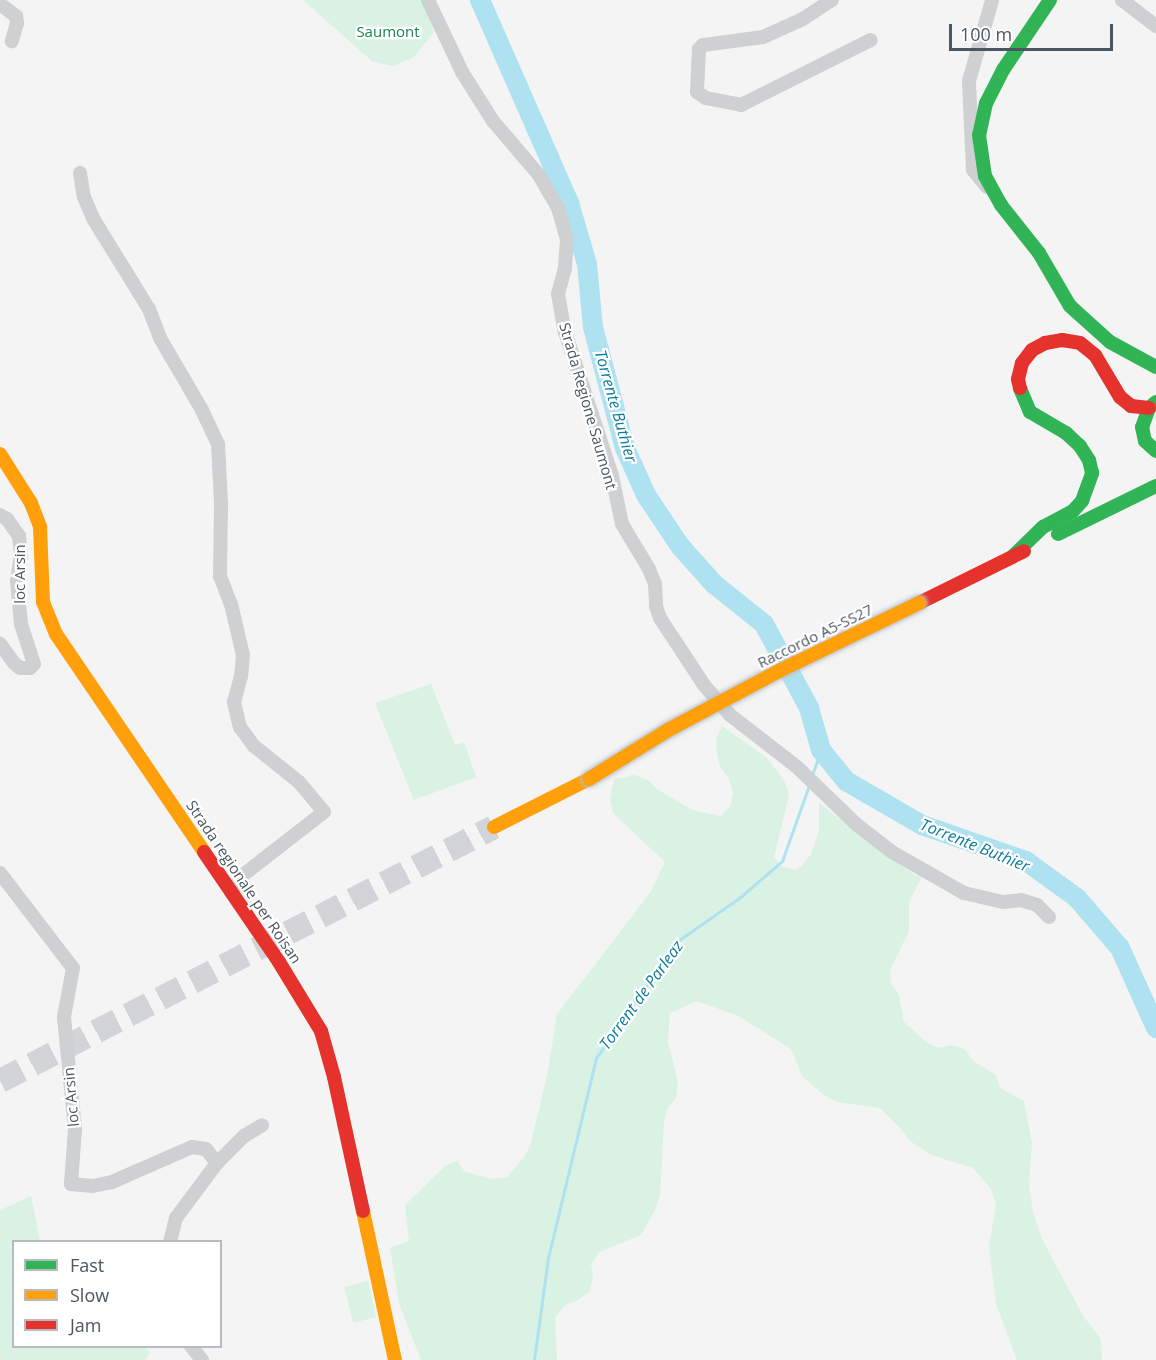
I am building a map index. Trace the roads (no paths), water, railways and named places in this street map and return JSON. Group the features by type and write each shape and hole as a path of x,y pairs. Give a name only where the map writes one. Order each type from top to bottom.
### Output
{"main road":[{"path":"1050,0 1003,70 981,119 979,152 991,190 1028,237 1070,306 1110,342 1154,368"},
{"path":"1012,557 1043,527 1073,510 1082,501 1089,487 1092,473 1089,460 1080,446 1066,434 1030,412 1021,396 1018,380 1022,363 1032,350 1045,343 1062,340 1080,343 1095,355 1120,397 1131,406 1153,405"},
{"path":"1153,405 1142,420 1142,434 1149,446 1156,452"},
{"name":"Strada regionale per Roisan","path":"0,454 5,473 31,503 40,527 43,602 56,634 308,1006 321,1031 334,1077 395,1360"},
{"name":"Raccordo A5-SS27","path":"494,827 590,779 670,729 757,682 1156,486"}],"street":[{"name":"Strada Regione Saumont","path":"428,0 462,72 493,121 539,175 558,208 567,239 565,268 558,294 564,323 612,476 622,524 656,584 656,606 660,618 704,686 730,715 797,767 833,803 892,852 964,893 1003,902 1021,900 1036,905 1049,917"},
{"path":"832,0 803,19 763,37 703,45 699,49 697,92 706,98 741,105 871,40"},
{"path":"991,190 973,170 969,81 992,0"},
{"path":"1122,0 1156,26"},
{"path":"0,4 16,16 17,23 12,41"},
{"path":"80,173 88,209 149,309 160,338 208,421 218,444 221,503 220,576 231,604 243,655 241,676 234,702 240,727 254,746 299,782 324,812 243,875 231,892"},
{"name":"loc Arsin","path":"0,514 8,519 19,536 21,555 17,581 21,624 34,664 30,668 20,668 0,644"},
{"name":"loc Arsin","path":"0,873 73,968 64,1017 75,1129 71,1184 93,1186 112,1182 192,1147 206,1149 217,1163"},
{"path":"170,1240 176,1218 217,1163 244,1136 262,1125"},
{"path":"192,1348 202,1360"}],"waterway":[{"name":"Torrente Buthier","path":"480,0 569,203 587,264 593,327 625,448 646,495 680,546 714,584 764,624 809,708 821,750 846,781 922,825 1026,861 1077,898 1120,948 1156,1028"},
{"name":"Torrent de Parleaz","path":"812,775 821,750"},
{"name":"Torrent de Parleaz","path":"534,1360 548,1258 596,1058 679,940 739,898 782,861 809,785"}],"tunnel":[{"path":"0,1081 494,827"}],"park label":[{"name":"Saumont","path":"388,32"}]}
